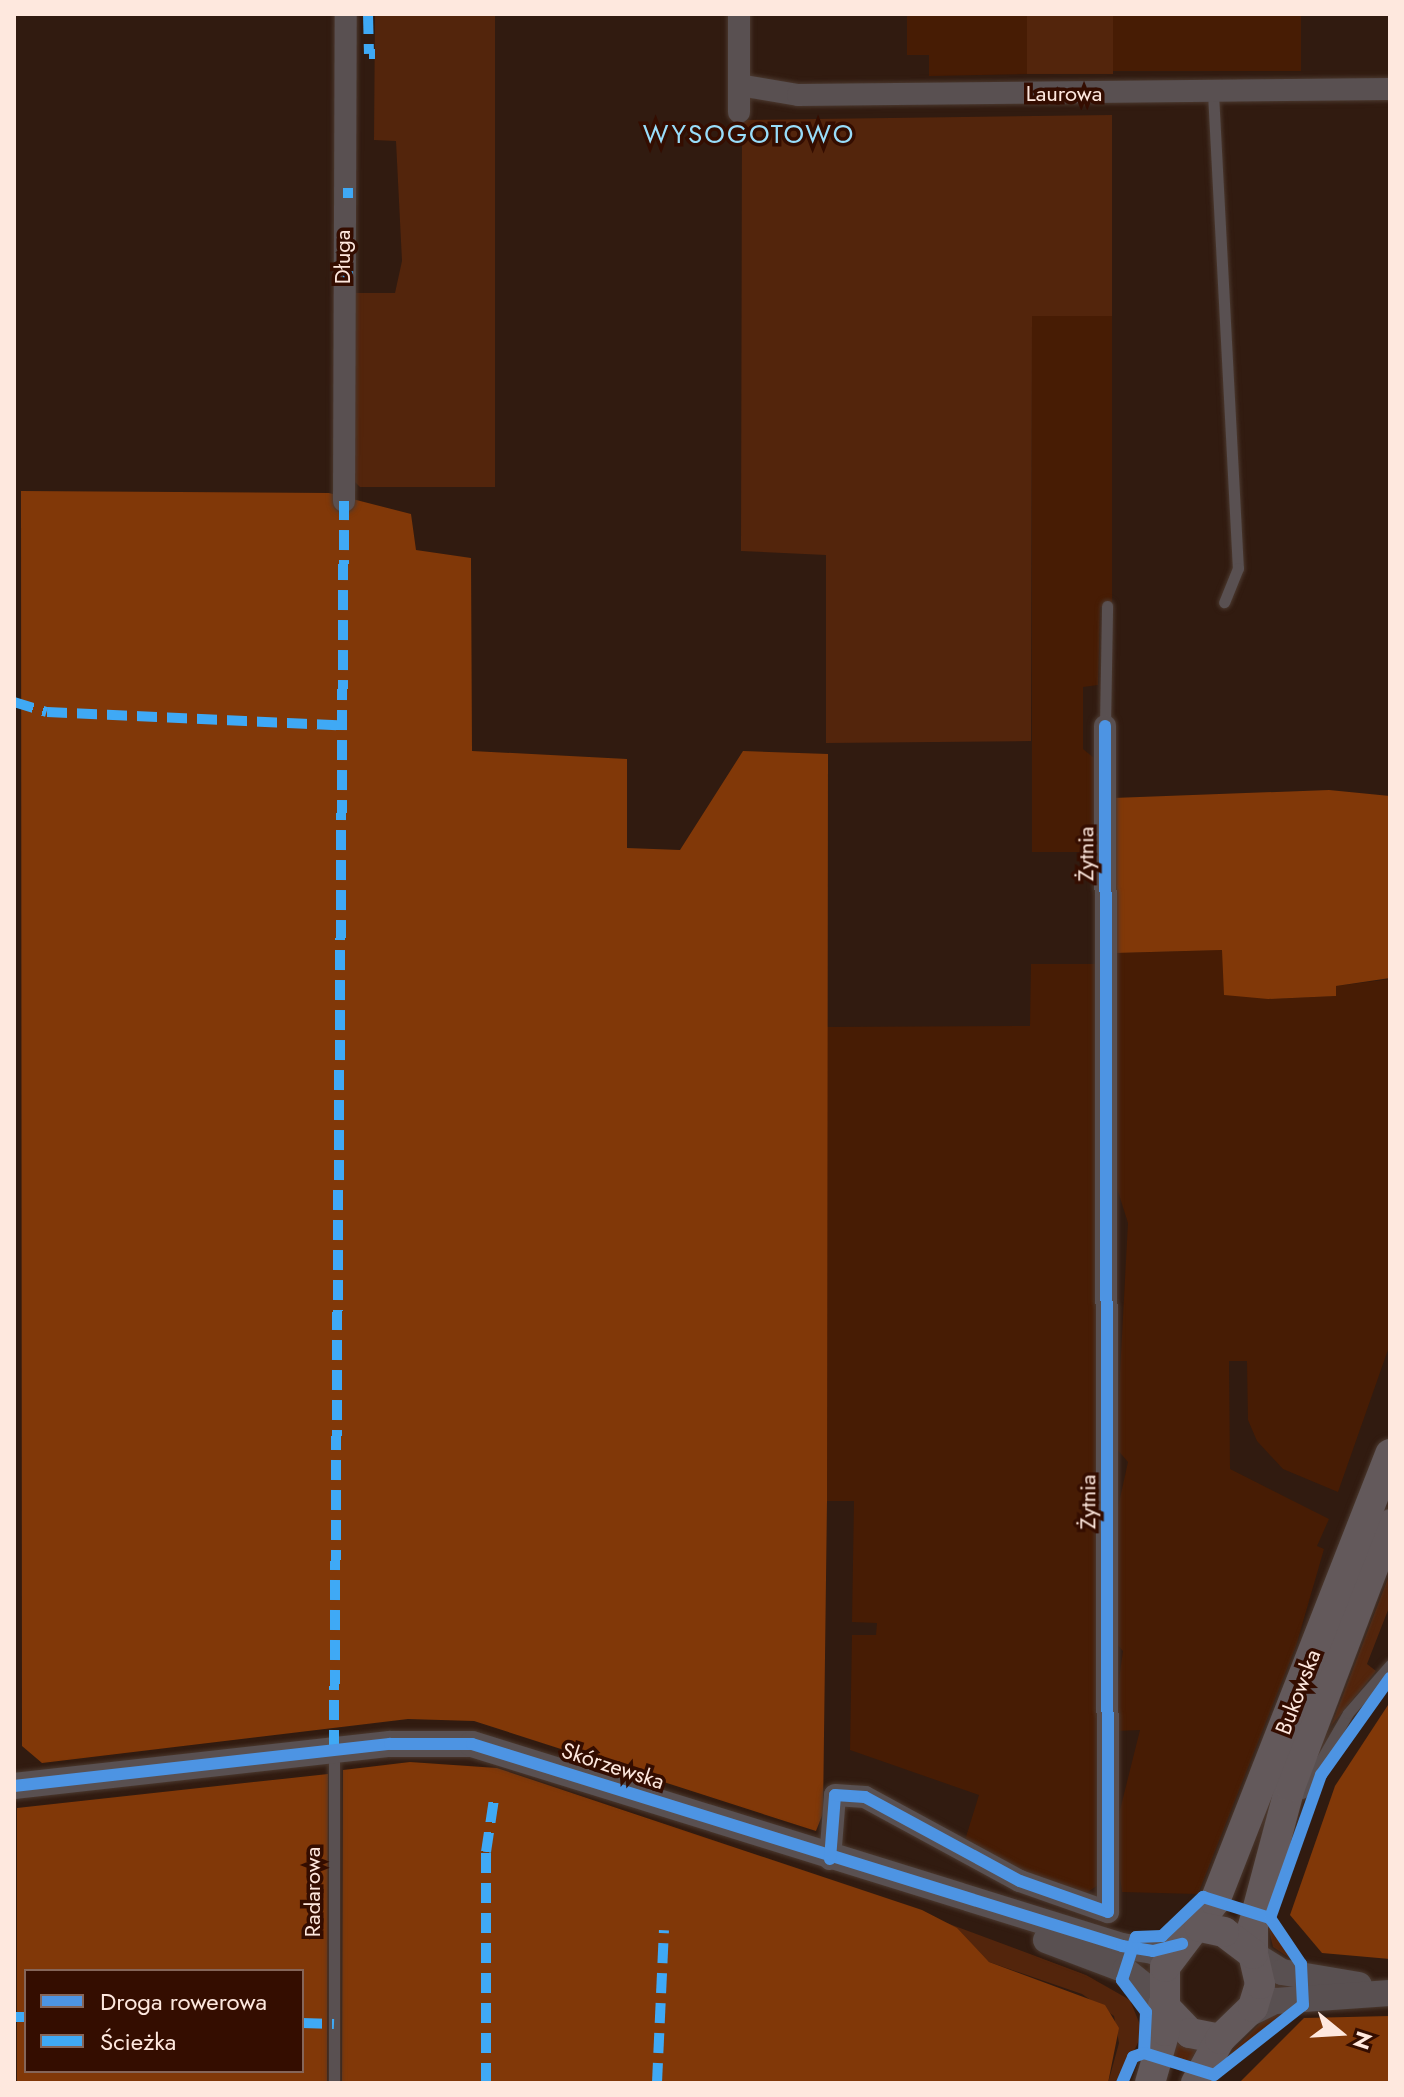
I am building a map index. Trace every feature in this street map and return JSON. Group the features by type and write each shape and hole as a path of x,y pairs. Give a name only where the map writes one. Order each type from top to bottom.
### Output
{"main road":[{"name":"Bukowska","path":"1191,1936 1261,1790 1390,1454"},
{"name":"Bukowska","path":"1253,1954 1270,1858 1390,1524"},
{"path":"1150,2083 1165,2031 1162,2002 1165,1967 1191,1936 1224,1932 1253,1954 1260,1984 1248,2014 1220,2039 1196,2083"},
{"path":"1162,2002 1190,2033 1220,2039"}],"street":[{"name":"Długa","path":"344,501 346,14"},
{"path":"739,14 739,112"},
{"name":"Laurowa","path":"739,85 798,95 1390,89"},
{"name":"Żytnia","path":"1105,726 1108,1912"},
{"name":"Skórzewska","path":"14,1786 334,1750 472,1744 913,1887 1125,1970 1162,2002"},
{"path":"830,1859 835,1795 865,1797 1020,1881 1108,1912"},
{"name":"Skórzewska","path":"913,1887 1107,1942 1153,1951 1191,1936"},
{"path":"1253,1954 1282,1972 1390,1992"},
{"path":"1248,2014 1275,2001 1390,1992"}],"lane":[{"path":"1213,93 1238,568 1224,602"},
{"path":"1105,726 1107,606"},
{"path":"1270,1858 1331,1738 1389,1666"},
{"name":"Radarowa","path":"334,1750 334,2083"},
{"path":"1107,1942 1108,1912"}],"shaded area":[{"path":"375,14 495,14 495,487 360,487 354,481 353,293 395,293 402,261 396,141 374,140"},
{"path":"907,14 1027,14 1027,74 929,76 929,55 907,55"},
{"path":"1027,14 1113,14 1113,74 1027,74"},
{"path":"1113,14 1301,14 1301,71 1113,71"},
{"path":"1112,115 1112,316 1032,316 1031,741 826,743 826,555 741,551 742,120"},
{"path":"1032,316 1112,316 1112,605 1100,607 1098,685 1083,687 1083,749 1099,762 1094,839 1100,852 1032,852"},
{"path":"21,491 329,493 411,514 416,550 471,558 472,751 627,759 627,848 680,850 743,751 828,754 827,1501 823,1813 816,1831 474,1721 408,1719 42,1763 22,1746"},
{"path":"1329,790 1390,796 1390,978 1336,986 1336,996 1268,999 1224,995 1222,950 1115,953 1113,798"},
{"path":"1222,950 1268,999 1336,996 1336,986 1390,979 1390,1344 1338,1492 1283,1469 1257,1441 1248,1420 1247,1361 1229,1361 1230,1469 1329,1519 1317,1546 1324,1549 1296,1646 1198,1894 1122,1892 1114,1834 1140,1730 1115,1731 1114,1714 1123,1651 1115,1642 1117,1512 1128,1462 1116,1448 1128,1223 1117,1188 1115,953"},
{"path":"1031,964 1101,964 1098,1885 1085,1894 1032,1878 965,1840 979,1795 850,1750 852,1635 876,1635 877,1623 852,1622 854,1501 827,1501 827,1027 1030,1026"},
{"path":"1390,1573 1390,1605 1367,1664 1376,1671 1331,1726"},
{"path":"1390,1702 1390,1959 1322,1953 1290,1915 1335,1786"},
{"path":"410,1762 497,1768 922,1910 957,1928 989,1962 1105,2005 1119,2028 1108,2083 342,2083 343,1770"},
{"path":"328,1774 327,2083 17,2083 17,1808"},
{"path":"1266,1917 1272,1928 1299,1964 1273,1947"},
{"path":"944,1922 1086,1975 1130,2000 1143,2032 1119,2083 1108,2083 1119,2043 1114,2016 1082,1994 989,1962"},
{"path":"1298,2008 1212,2072 1266,2017"},
{"path":"1390,2016 1390,2083 1239,2083 1304,2018"},
{"path":"1178,2038 1198,2048 1190,2062 1171,2058"}],"marked path":[{"path":"368,14 369,54 375,54"},
{"path":"343,193 353,193"},
{"path":"343,273 353,273"},
{"path":"334,1750 344,501"},
{"path":"14,702 47,712 338,725"},
{"path":"486,2083 486,1852 494,1799"},
{"path":"657,2083 664,1930"},
{"path":"14,2017 24,2017"},
{"path":"304,2023 334,2024"}],"cycle path":[{"path":"830,1859 835,1795 865,1797 1020,1881 1108,1912 1105,726"},
{"path":"1122,2083 1133,2057 1144,2053 1214,2075 1303,2005 1301,1964 1270,1918 1321,1775 1390,1678"},
{"path":"14,1786 390,1744 472,1744 1122,1946 1153,1951 1182,1944"},
{"path":"1144,2053 1146,2012 1122,1980 1136,1937 1162,1936 1203,1897 1270,1918"}],"district":[{"name":"WYSOGOTOWO","path":"749,135"}]}
